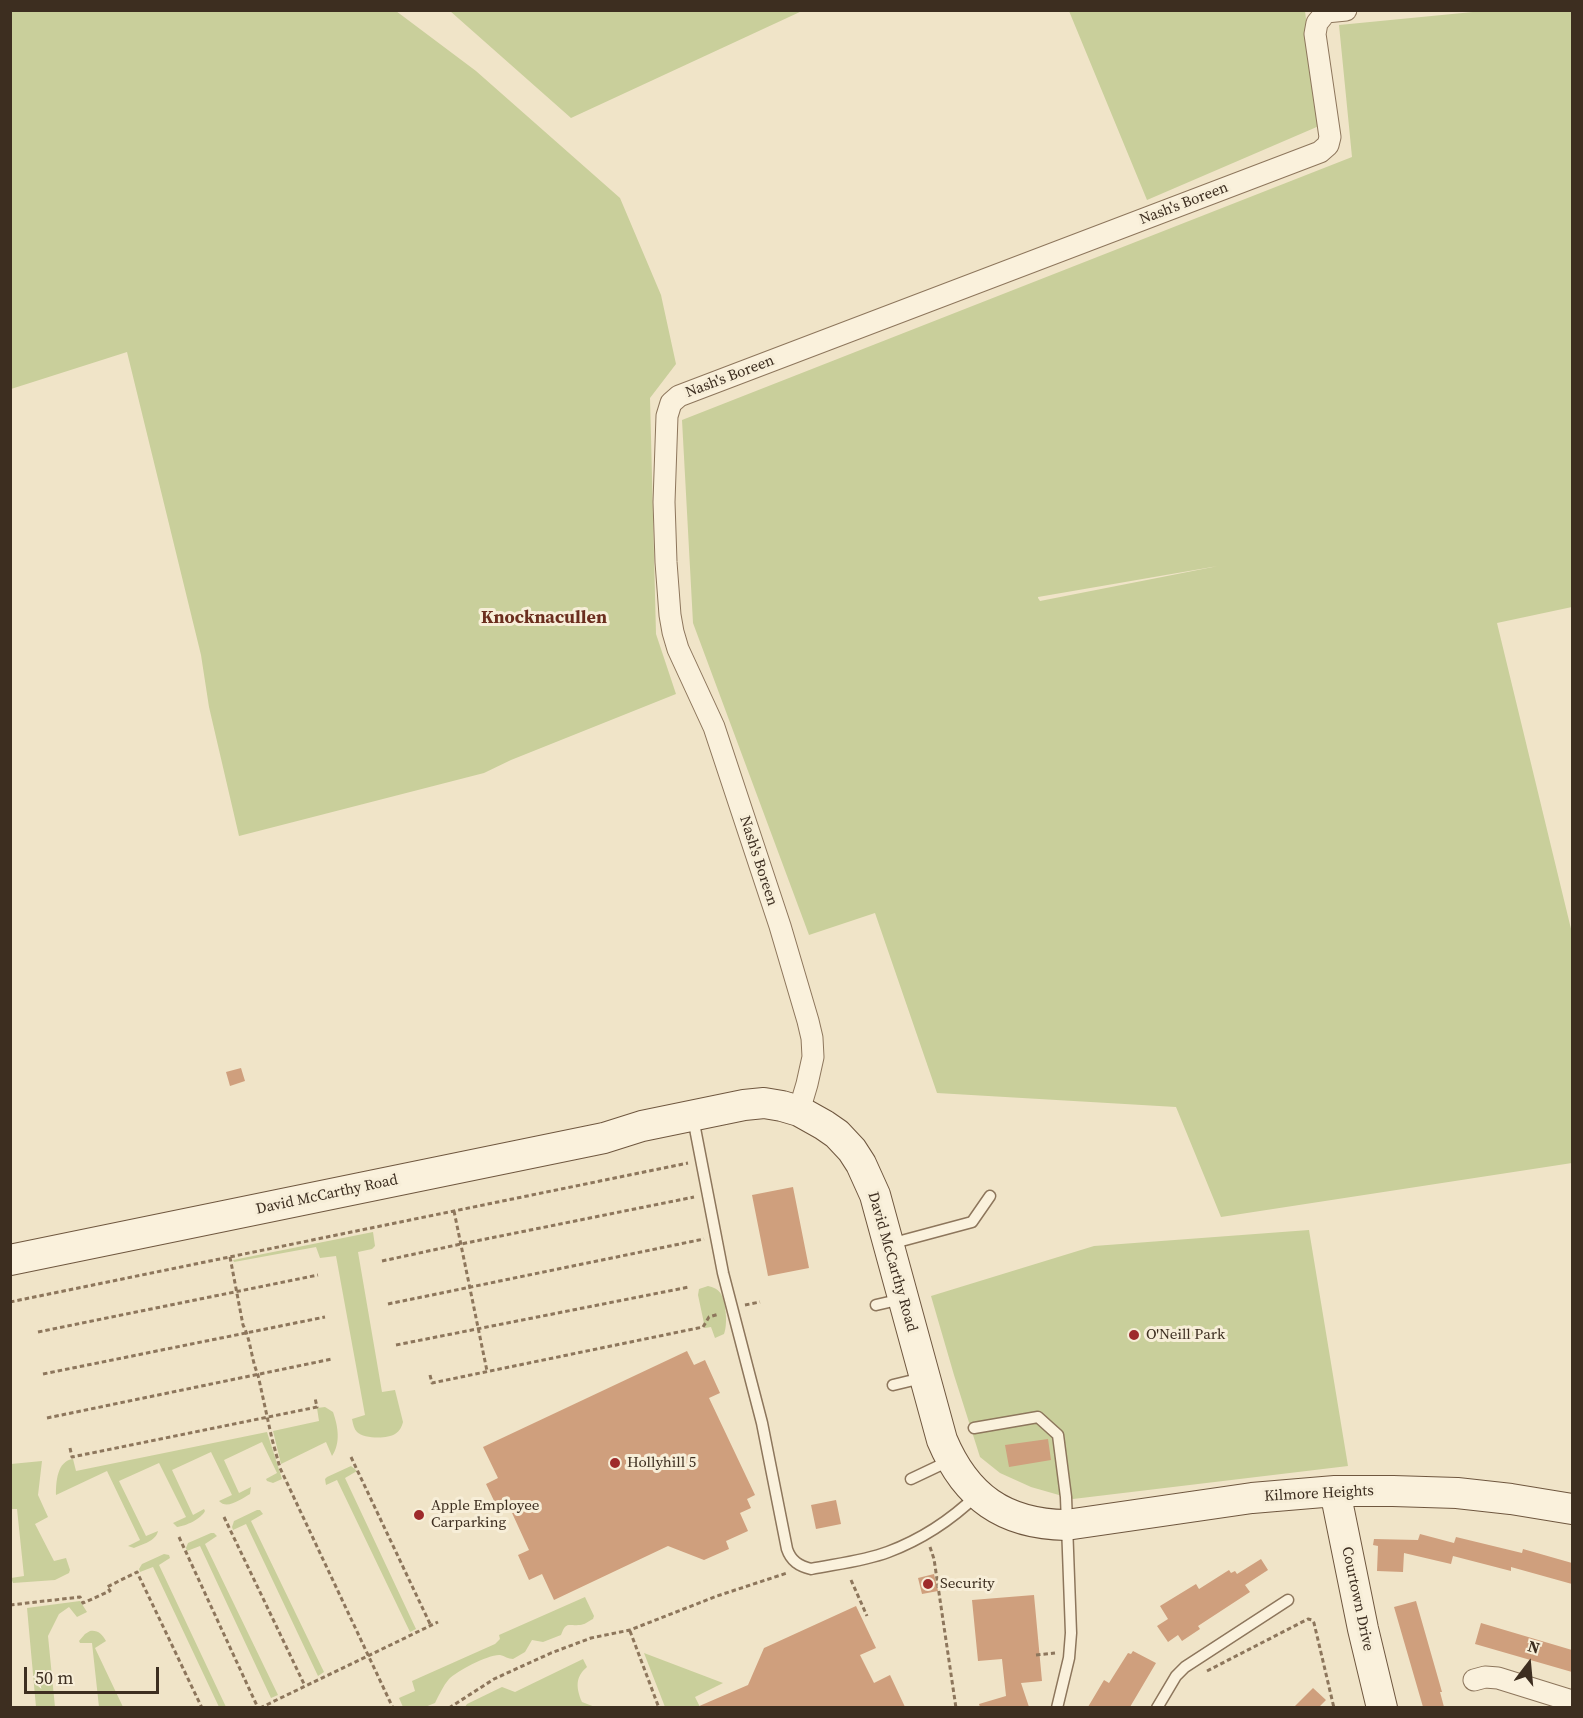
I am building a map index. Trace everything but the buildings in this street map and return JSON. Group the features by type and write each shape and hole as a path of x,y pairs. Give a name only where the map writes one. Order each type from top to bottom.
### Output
{"street":[{"name":"Nash's Boreen","path":"799,1111 813,1057 808,1021 780,926 714,728 678,649 671,624 664,502 667,416 671,403 679,396 1320,152 1328,145 1330,137 1315,34 1317,23 1326,12 1346,10"},
{"name":"David McCarthy Road","path":"10,1260 604,1138 642,1126 692,1115 744,1105 764,1103 778,1105 799,1111 831,1129 852,1150 868,1178 890,1244 890,1302 925,1377 942,1440 964,1480 978,1495 992,1505 1023,1519 1038,1523 1066,1525"},
{"name":"David McCarthy Road","path":"10,1244 601,1125 642,1126"},
{"name":"Kilmore Heights","path":"1066,1525 1252,1498 1335,1491 1457,1493 1572,1509"},
{"name":"Courtown Drive","path":"1335,1491 1363,1629 1382,1707"},
{"path":"1474,1680 1485,1677 1497,1678 1530,1687 1568,1703"}],"lane":[{"path":"692,1115 732,1309 762,1424 787,1549 792,1560 811,1569 876,1555 909,1543 925,1534 965,1507 978,1495"},
{"path":"890,1244 972,1222 990,1196"},
{"path":"893,1385 925,1377"},
{"path":"974,1428 1038,1417 1058,1435 1065,1497 1071,1633 1070,1658 1057,1707"},
{"path":"911,1479 951,1460"},
{"path":"1157,1707 1185,1666 1288,1600"}],"path":[{"path":"10,1302 701,1160"},
{"path":"382,1262 708,1194"},
{"path":"454,1211 487,1372"},
{"path":"388,1304 716,1237"},
{"path":"230,1257 243,1325 258,1374 280,1468 393,1707"},
{"path":"38,1332 318,1275"},
{"path":"396,1345 689,1287"},
{"path":"430,1375 432,1383 703,1327 709,1317 732,1309"},
{"path":"43,1374 325,1317"},
{"path":"47,1418 332,1359"},
{"path":"70,1448 72,1457 317,1407 315,1398"},
{"path":"351,1457 431,1626"},
{"path":"224,1517 305,1686"},
{"path":"925,1534 934,1559 956,1707"},
{"path":"179,1537 259,1707 438,1622"},
{"path":"449,1707 494,1679 551,1653 591,1638 630,1630 717,1596 803,1567"},
{"path":"10,1605 80,1597 83,1603 110,1591 107,1587 137,1572 202,1707"},
{"path":"852,1580 867,1616"},
{"path":"1200,1675 1308,1619 1314,1623 1334,1707"},
{"path":"630,1630 659,1707"},
{"path":"1036,1656 1060,1652"}],"green space":[{"path":"10,11 396,11 476,71 620,198 661,295 676,364 650,398 656,634 676,694 484,773 239,836 209,707 201,655 127,352 11,389"},
{"path":"450,11 802,11 571,118"},
{"path":"1069,11 1305,11 1319,126 1147,200"},
{"path":"1483,11 1572,11 1572,607 1497,623 1572,933 1572,1163 1221,1217 1176,1107 937,1093 875,913 809,935 693,623 682,420 1352,157 1339,25","holes":["1218,566 1040,601 1038,597"]},
{"name":"O'Neill Park","path":"1309,1230 1348,1466 1073,1499 1031,1487 1000,1473 980,1457 931,1296 1094,1246"},
{"path":"373,1232 375,1246 372,1249 358,1252 382,1392 395,1390 403,1422 397,1433 382,1437 360,1434 353,1425 352,1419 365,1415 336,1256 320,1258 316,1247 234,1262 233,1260"},
{"path":"708,1286 720,1292 725,1308 724,1334 715,1338 711,1327 705,1328 698,1295 699,1289"},
{"path":"325,1407 333,1412 337,1429 337,1446 332,1456 326,1442 281,1464 273,1431 319,1421 317,1408"},
{"path":"267,1432 282,1479 273,1483 267,1481 266,1479 277,1473 262,1442 224,1460 239,1493 251,1487 250,1494 234,1503 226,1504 219,1501 232,1495 211,1452 172,1470 193,1515 204,1509 205,1511 197,1519 185,1525 177,1527 173,1523 186,1517 159,1463 119,1481 146,1536 158,1531 152,1540 134,1548 128,1546 140,1540 107,1471 56,1495 56,1484 61,1468 73,1459 76,1471"},
{"path":"42,1461 38,1495 48,1517 35,1524 54,1561 66,1558 70,1570 69,1573 55,1580 13,1583 11,1578 24,1576 17,1509 11,1509 11,1464"},
{"path":"351,1466 357,1471 345,1478 416,1629 410,1632 337,1480 326,1485 327,1477"},
{"path":"257,1510 263,1514 251,1521 324,1672 318,1676 246,1524 233,1530 234,1521"},
{"path":"211,1533 217,1536 205,1544 278,1695 271,1698 200,1546 187,1551 188,1543"},
{"path":"164,1554 169,1555 170,1558 159,1565 226,1707 219,1707 153,1567 140,1572 142,1564"},
{"path":"585,1597 594,1616 593,1619 582,1625 566,1626 561,1635 543,1642 532,1640 525,1652 513,1659 495,1655 481,1660 449,1679 435,1703 425,1707 403,1707 399,1698 415,1691 412,1681 495,1644 500,1639 499,1635"},
{"path":"80,1601 87,1612 77,1617 69,1607 59,1614 48,1636 55,1707 36,1707 27,1608"},
{"path":"90,1631 100,1633 106,1641 95,1648 123,1707 99,1707 92,1643 80,1643 79,1641"},
{"path":"644,1653 723,1683 695,1697 700,1707 665,1707"},
{"path":"583,1659 587,1667 580,1675 579,1692 582,1702 595,1707 465,1707 502,1687 515,1692"}],"place":[{"name":"O'Neill Park","path":"1134,1335"},
{"name":"Hollyhill 5","path":"615,1463"},
{"name":"Apple Employee Carparking","path":"419,1515"},
{"name":"Security","path":"928,1584"}],"district":[{"name":"Knocknacullen","path":"544,618"}]}
